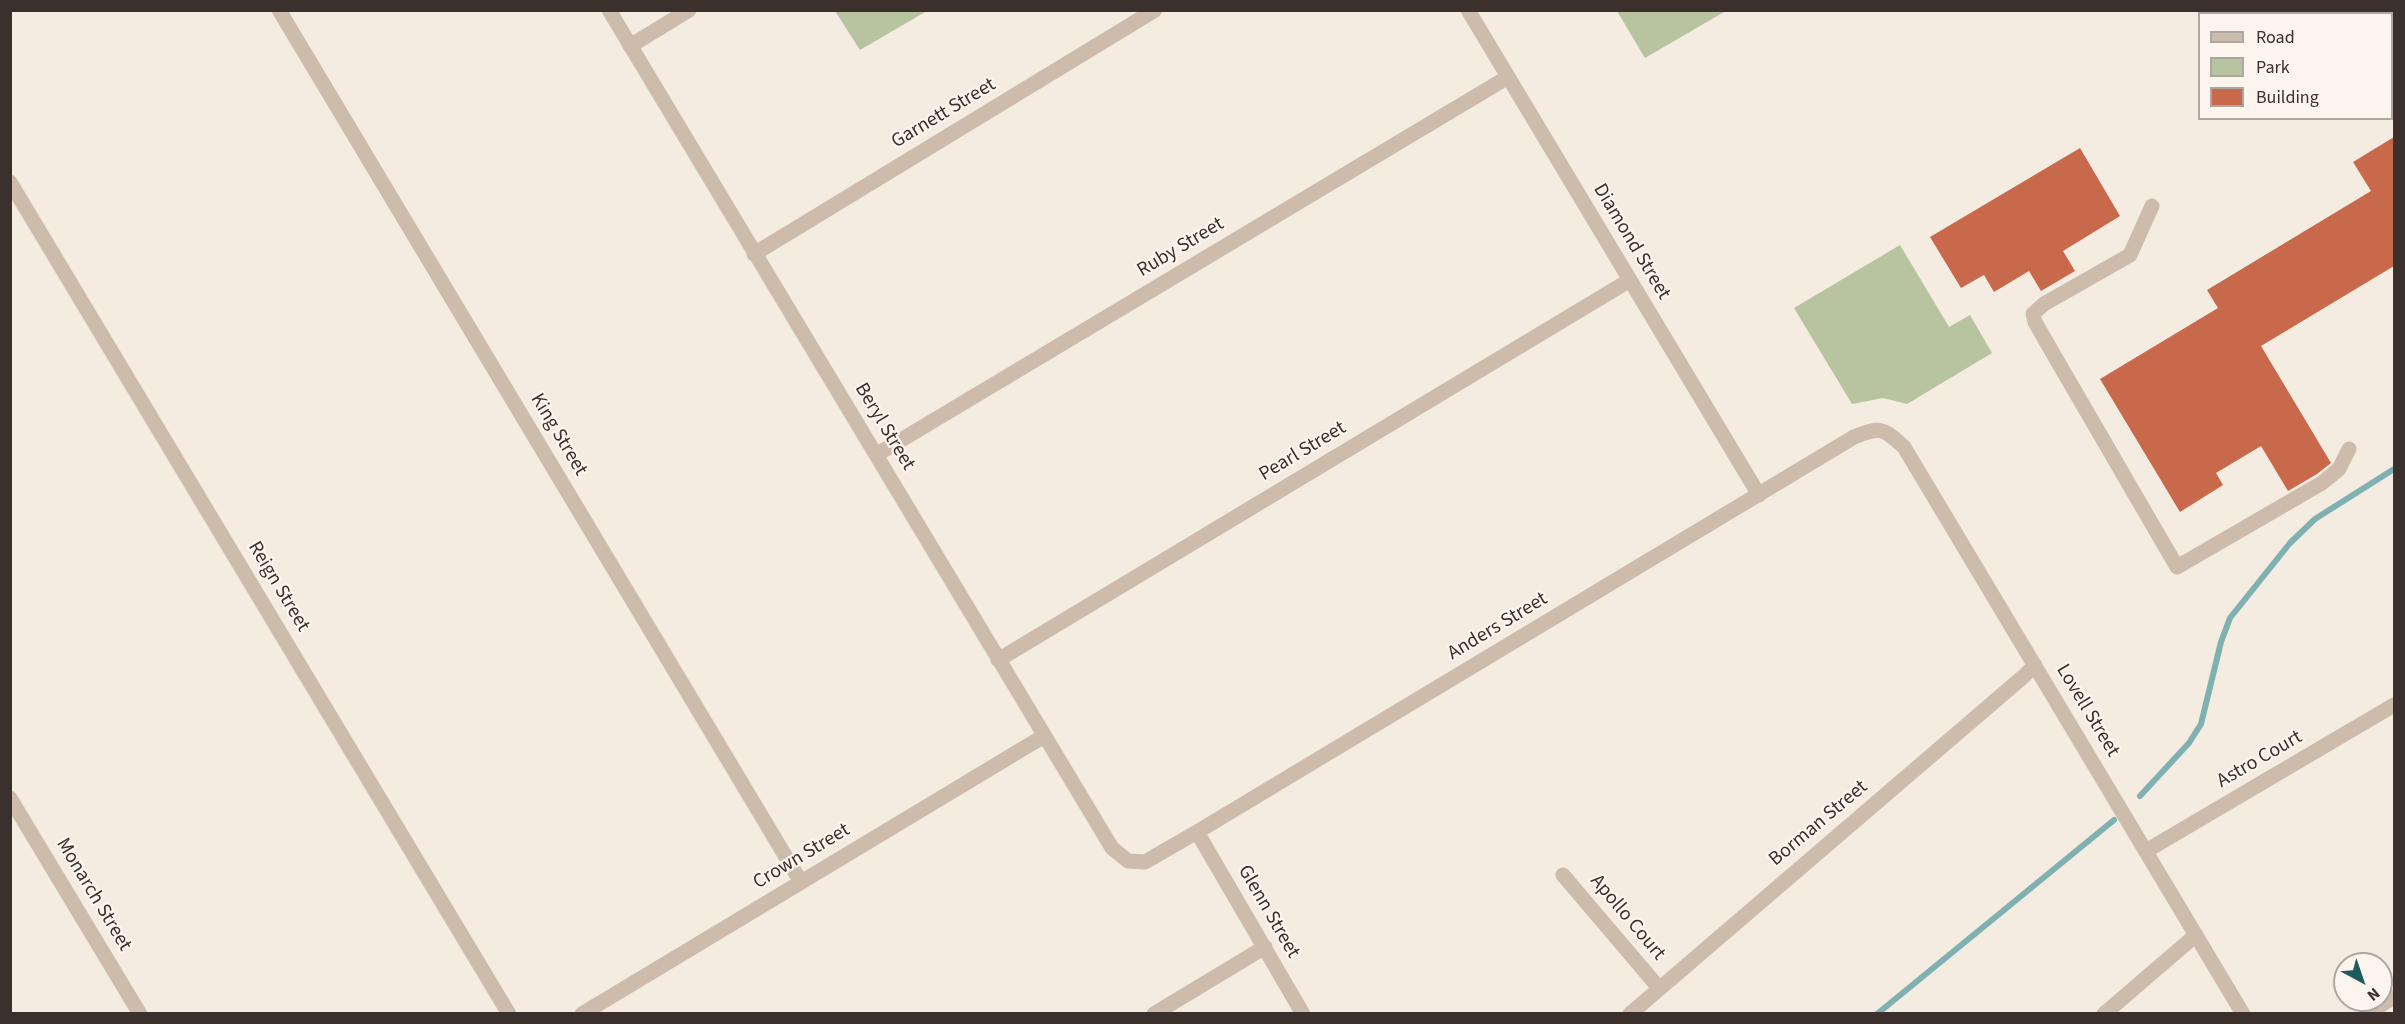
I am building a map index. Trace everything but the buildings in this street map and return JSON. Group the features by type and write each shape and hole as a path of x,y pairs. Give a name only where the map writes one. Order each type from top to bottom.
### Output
{"street":[{"name":"King Street","path":"279,10 801,882"},
{"name":"Beryl Street","path":"609,10 1112,848 1128,861"},
{"path":"630,46 689,10"},
{"name":"Garnett Street","path":"754,254 1155,10"},
{"name":"Diamond Street","path":"1468,10 1759,495"},
{"name":"Ruby Street","path":"876,455 1508,76"},
{"name":"Reign Street","path":"10,182 508,1014"},
{"path":"2152,206 2130,255 2044,304 2033,314 2035,322 2178,567 2322,483 2340,468 2349,448"},
{"name":"Pearl Street","path":"998,660 1630,280"},
{"name":"Anders Street","path":"1128,861 1145,862 1197,832 1854,437 1875,429 1890,434"},
{"name":"Lovell Street","path":"1890,434 1904,447 2243,1014"},
{"name":"Borman Street","path":"1630,1014 2016,684 2035,665"},
{"name":"Astro Court","path":"2146,851 2394,705"},
{"name":"Crown Street","path":"582,1014 1044,736"},
{"name":"Monarch Street","path":"10,798 140,1014"},
{"name":"Glenn Street","path":"1197,832 1304,1014"},
{"name":"Apollo Court","path":"1563,875 1659,988"},
{"path":"2104,1014 2196,935"},
{"path":"1154,1014 1265,947"},
{"path":"2367,1014 2394,997"}],"green space":[{"path":"835,11 927,11 860,50"},
{"path":"1617,11 1723,11 1645,58"},
{"path":"1900,245 1949,327 1970,315 1992,353 1907,404 1883,398 1852,404 1794,308"}],"waterway":[{"path":"2140,796 2189,743 2201,724 2221,642 2230,618 2290,543 2315,519 2394,469"},
{"path":"1877,1014 2114,820"}]}
